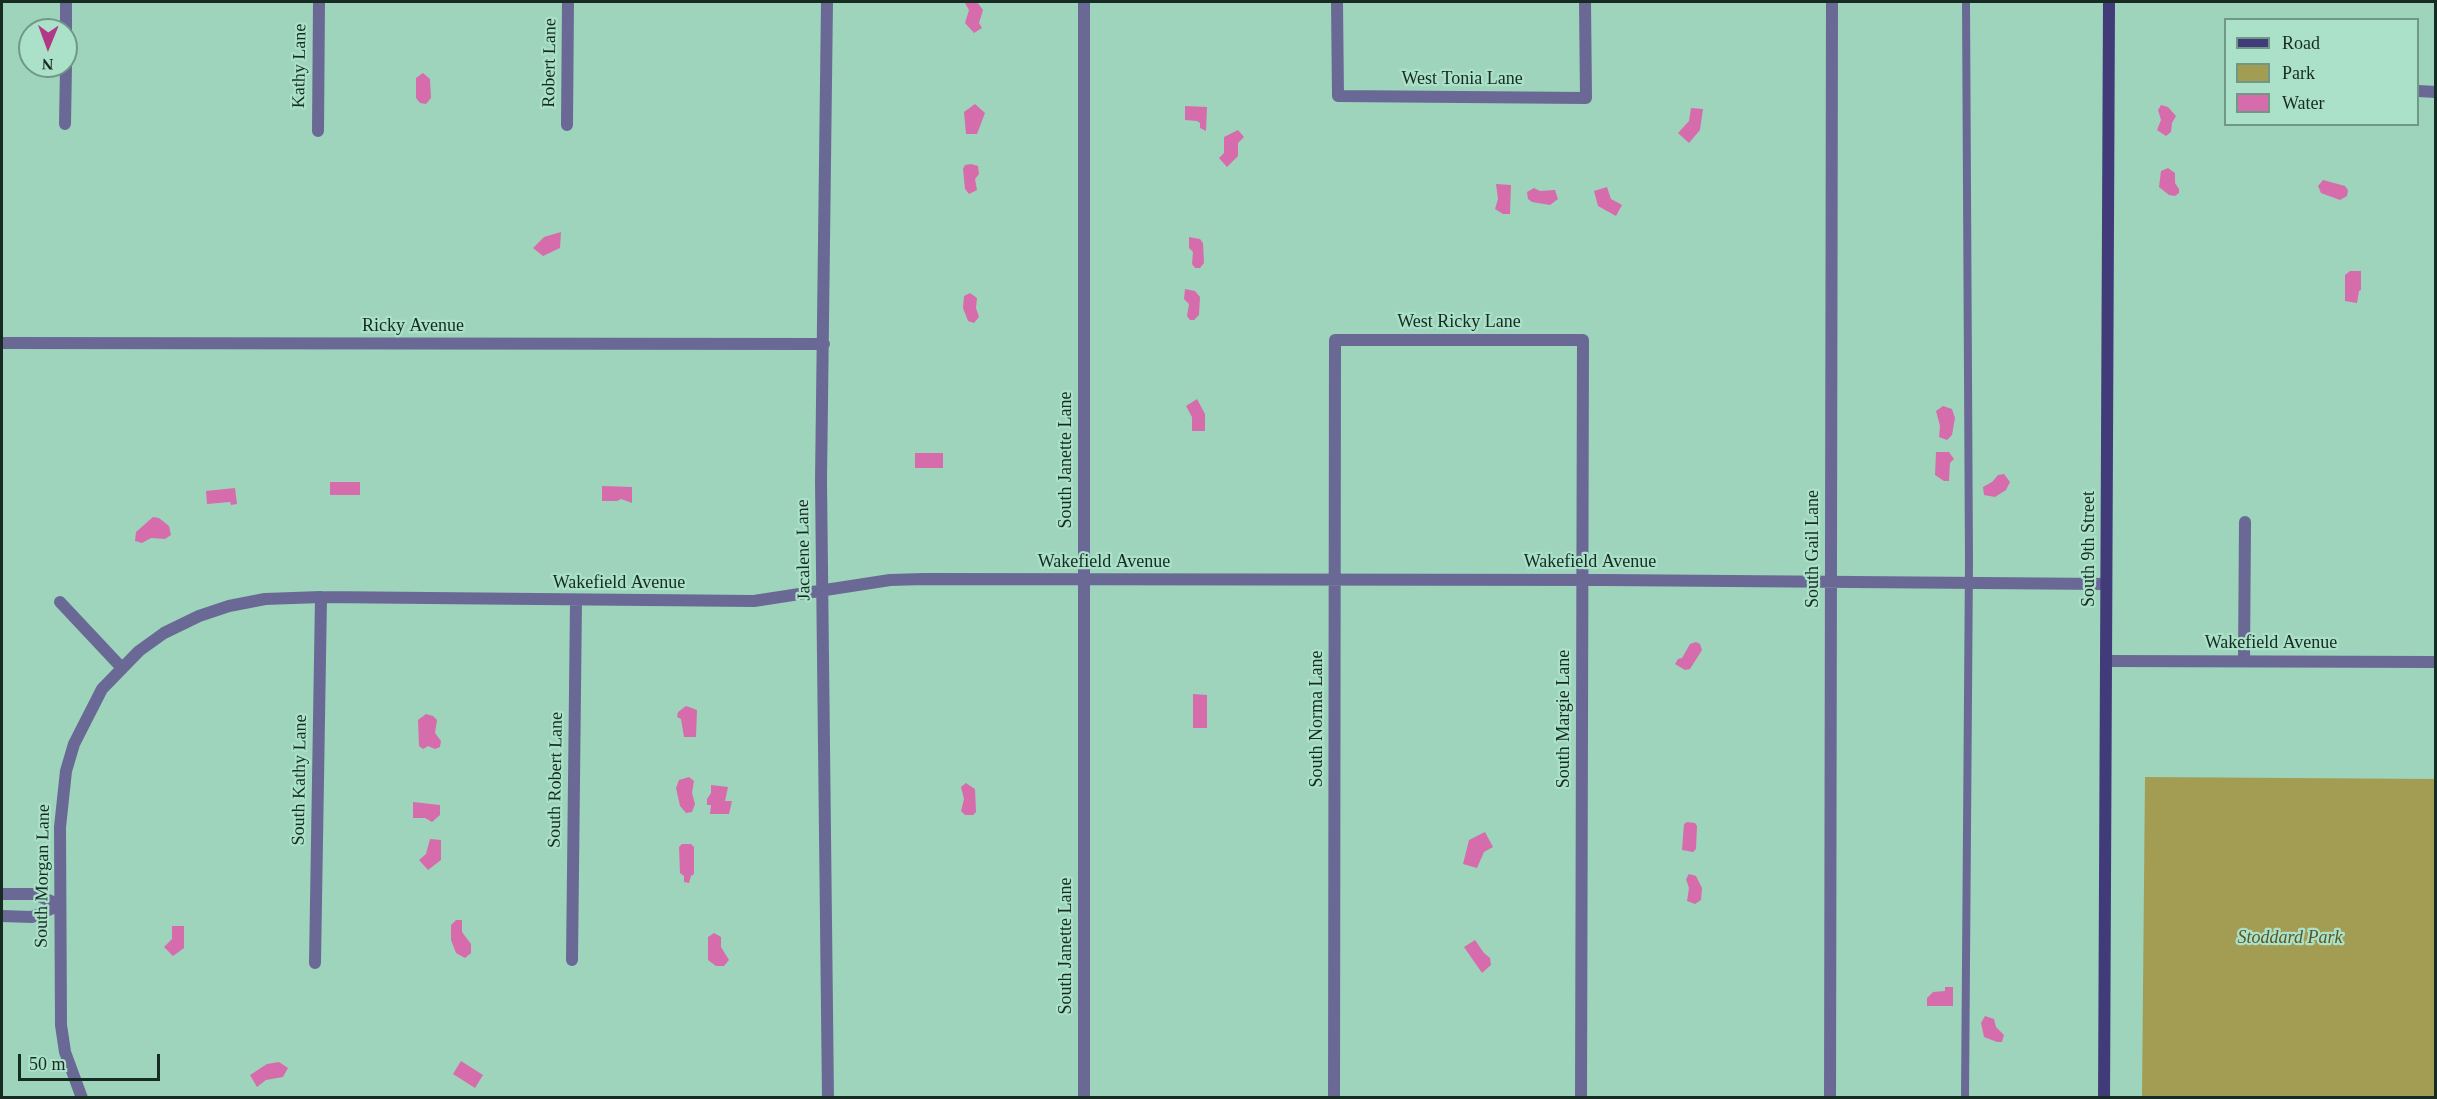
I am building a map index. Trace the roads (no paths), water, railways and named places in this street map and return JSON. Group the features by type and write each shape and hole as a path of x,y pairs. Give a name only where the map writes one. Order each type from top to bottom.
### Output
{"street":[{"path":"66,2 66,18"},
{"name":"Kathy Lane","path":"318,131 319,2"},
{"name":"Robert Lane","path":"567,125 568,2"},
{"name":"Jacalene Lane","path":"827,2 821,481 828,1098"},
{"name":"South Janette Lane","path":"1084,2 1084,1098"},
{"name":"West Tonia Lane","path":"1337,2 1338,96 1586,98 1585,2"},
{"name":"South Gail Lane","path":"1830,1098 1832,2"},
{"name":"South 9th Street","path":"2104,1098 2109,2"},
{"path":"65,124 66,78"},
{"path":"2419,91 2436,92"},
{"name":"West Ricky Lane","path":"1335,340 1583,340"},
{"name":"South Norma Lane","path":"1334,1098 1335,340"},
{"name":"South Margie Lane","path":"1581,1098 1583,340"},
{"name":"Ricky Avenue","path":"2,343 824,344"},
{"path":"2244,661 2245,522"},
{"name":"Wakefield Avenue","path":"121,668 164,633 199,616 229,606 265,599 321,597 754,601 890,580 1583,580 2106,584"},
{"name":"South Kathy Lane","path":"315,963 321,597"},
{"name":"South Robert Lane","path":"572,960 576,601"},
{"path":"60,602 121,668"},
{"name":"Wakefield Avenue","path":"2107,661 2436,662"},
{"name":"South Morgan Lane","path":"82,1098 66,1052 61,1025 60,827 66,771 74,744 102,689 121,668"},
{"path":"2,894 34,894 60,905"},
{"path":"2,916 32,916 60,905"}],"lane":[{"path":"1965,1098 1969,582 1966,2"}],"water":[{"path":"977,2 983,10 979,23 982,28 974,33 965,23 969,10 965,3"},
{"path":"423,73 430,79 431,98 426,104 420,103 416,98 416,78"},
{"path":"975,104 985,113 977,134 966,134 964,112"},
{"path":"2161,105 2168,107 2176,116 2171,132 2166,136 2157,130 2161,120 2158,110"},
{"path":"1185,106 1207,107 1206,131 1200,128 1200,123 1197,121 1185,120"},
{"path":"1691,108 1703,109 1700,130 1689,143 1678,133 1689,121"},
{"path":"1238,130 1244,137 1238,143 1238,156 1227,167 1219,158 1224,153 1224,137"},
{"path":"965,165 978,166 979,174 975,179 977,190 969,194 965,189 963,169"},
{"path":"2168,168 2175,173 2175,183 2179,189 2179,193 2175,196 2169,195 2159,187 2161,171"},
{"path":"2323,180 2345,186 2348,190 2347,196 2340,200 2321,193 2318,186"},
{"path":"1496,184 1511,185 1510,214 1503,214 1495,209 1498,199"},
{"path":"1607,187 1611,199 1622,205 1616,216 1598,206 1594,191"},
{"path":"1534,188 1540,191 1555,190 1558,199 1550,205 1532,202 1528,199 1527,192"},
{"path":"561,232 560,248 543,256 533,248 544,237"},
{"path":"1189,237 1200,239 1203,243 1204,263 1200,268 1195,268 1192,264 1193,252 1189,248"},
{"path":"2350,271 2361,271 2361,290 2357,303 2345,301 2345,275"},
{"path":"1185,289 1195,291 1200,297 1199,315 1194,320 1190,320 1187,316 1189,304 1184,299"},
{"path":"970,293 977,298 976,308 979,317 974,323 968,321 963,308 964,296"},
{"path":"1197,399 1205,414 1205,431 1192,431 1192,417 1186,406"},
{"path":"1943,406 1952,409 1955,418 1952,435 1947,440 1939,437 1940,426 1936,411"},
{"path":"1936,452 1949,452 1954,459 1950,463 1949,481 1944,481 1935,475"},
{"path":"915,453 943,453 943,468 915,468"},
{"path":"2004,474 2010,482 2006,490 1995,497 1984,495 1983,487 1998,475"},
{"path":"330,482 360,482 360,495 330,495"},
{"path":"602,486 632,487 632,503 621,499 602,501"},
{"path":"235,488 237,504 231,505 230,502 207,504 206,491"},
{"path":"153,517 159,518 169,526 171,535 165,539 151,538 142,543 135,541 136,532"},
{"path":"1696,642 1700,644 1702,650 1690,669 1685,670 1675,664 1678,659 1682,658 1690,644"},
{"path":"1193,694 1207,695 1207,728 1193,728"},
{"path":"686,706 697,710 696,737 684,737 681,719 677,717 678,712"},
{"path":"426,714 437,720 435,733 441,741 440,747 435,749 428,746 423,749 419,746 418,720"},
{"path":"689,777 694,781 692,793 695,804 692,812 686,813 680,806 676,788 679,780"},
{"path":"966,783 975,789 976,812 973,815 965,815 961,811 964,799 961,787"},
{"path":"711,785 728,787 725,801 732,801 729,814 710,814 711,805 707,805 707,799 711,793"},
{"path":"413,802 440,805 440,815 432,822 425,818 413,818"},
{"path":"1695,823 1697,826 1696,849 1693,852 1682,850 1684,824"},
{"path":"1485,832 1493,847 1484,852 1477,868 1463,864 1469,840"},
{"path":"430,839 441,840 441,860 428,870 419,860 426,854"},
{"path":"682,844 691,844 694,847 694,874 689,883 684,882 684,876 680,873 679,847"},
{"path":"1689,874 1696,876 1702,888 1701,900 1695,904 1687,901 1689,888 1686,879"},
{"path":"456,920 462,920 462,932 471,944 471,953 465,958 456,953 451,940 451,925"},
{"path":"172,926 184,926 184,948 173,956 164,947 172,939"},
{"path":"714,933 721,937 721,947 729,960 724,966 716,966 708,960 708,937"},
{"path":"1475,940 1490,958 1491,965 1482,973 1464,947"},
{"path":"1945,987 1953,987 1953,1006 1927,1006 1927,998 1933,992 1945,991"},
{"path":"1985,1016 1994,1019 1996,1027 2004,1035 2002,1042 1984,1037 1981,1023"},
{"path":"461,1061 483,1075 475,1088 453,1074"},
{"path":"279,1062 288,1068 283,1077 266,1080 257,1087 250,1075 267,1064"}],"park label":[{"name":"Stoddard Park","path":"2290,938"}]}
